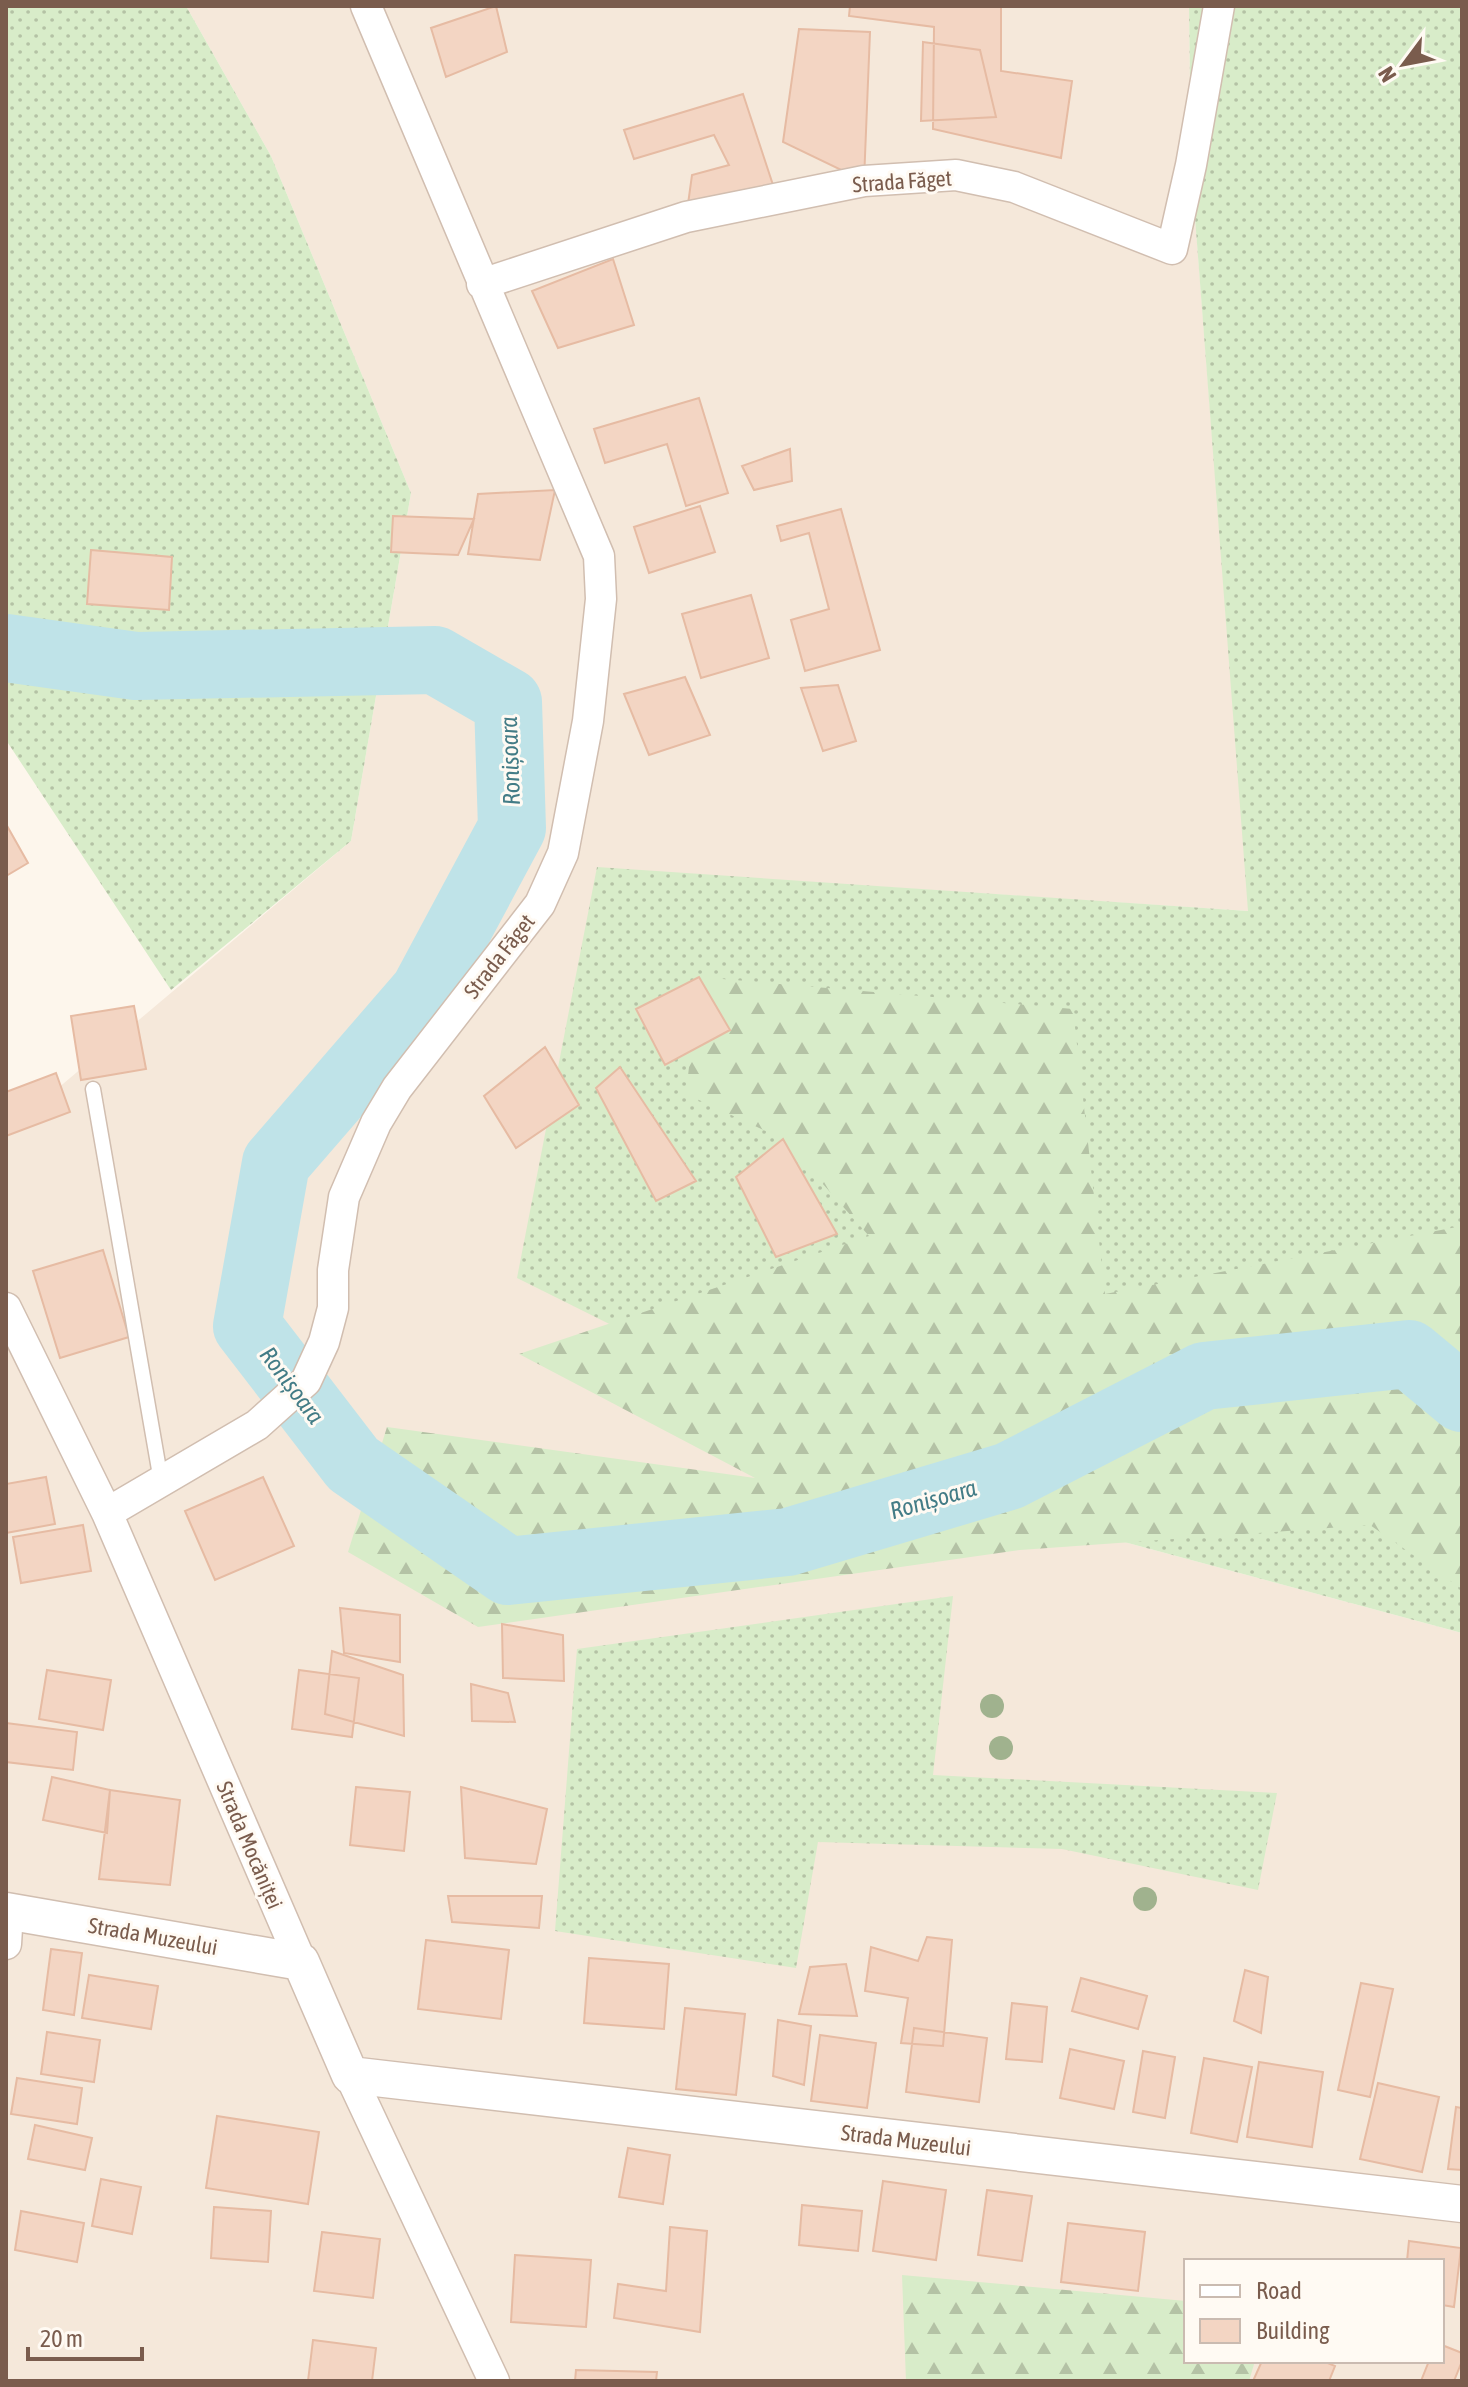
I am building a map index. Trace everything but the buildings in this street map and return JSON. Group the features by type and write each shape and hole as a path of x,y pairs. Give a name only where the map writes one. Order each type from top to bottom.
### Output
{"street":[{"name":"Strada Făget","path":"107,1513 257,1425 306,1381 324,1342 333,1308 333,1270 344,1197 376,1123 397,1088 540,904 563,853 588,721 601,599 599,556 366,6"},
{"name":"Strada Făget","path":"482,284 686,217 864,181 956,175 1014,187 1172,249 1191,165 1219,6"},
{"name":"Strada Mocăniței","path":"6,1308 107,1513 350,2075 494,2381"},
{"name":"Strada Muzeului","path":"7,1922 301,1962"},
{"name":"Strada Muzeului","path":"350,2075 1462,2204"}],"lane":[{"path":"93,1089 161,1481"}],"shaded area":[{"path":"186,6 1189,6 1191,165 1249,911 597,868 957,1497 1462,1633 1462,2381 6,2381 6,1132 351,841 411,493 271,156"}],"green space":[{"path":"6,6 186,6 271,156 411,493 351,841 171,990 6,740"},
{"path":"1189,6 1462,6 1462,1633 957,1497 517,1278 597,867 1248,911 1191,165"},
{"path":"699,977 1073,1009 1105,1294 1462,1226 1462,1589 1370,1525 1020,1550 478,1627 348,1552 387,1427 755,1478 519,1354 869,1236 783,1139 686,1094"},
{"path":"953,1596 933,1775 1277,1793 1258,1890 1062,1849 818,1842 796,1968 555,1931 577,1649"},
{"path":"902,2275 1184,2301 1184,2363 1254,2363 1249,2381 906,2381"}],"waterway":[{"name":"Ronișoara","path":"6,648 136,666 435,660 508,702 512,828 424,992 276,1163 247,1326 353,1464 508,1571 788,1542 1009,1476 1204,1376 1409,1354 1462,1398"}]}
